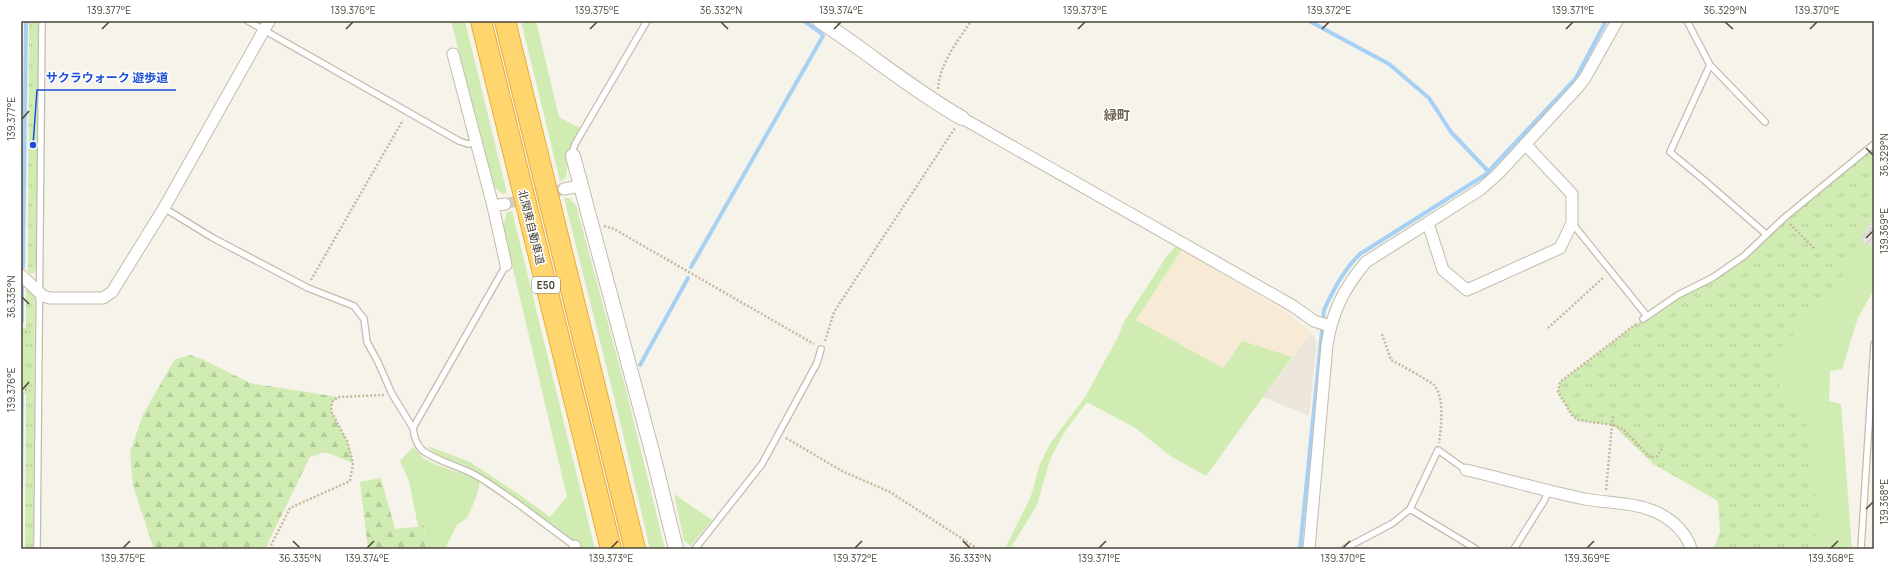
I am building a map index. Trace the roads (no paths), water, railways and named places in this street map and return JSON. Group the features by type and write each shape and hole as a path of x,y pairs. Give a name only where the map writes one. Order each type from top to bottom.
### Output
{"highway":[{"name":"北関東自動車道","path":"481,21 611,549"},
{"name":"北関東自動車道","path":"505,21 635,549"}],"street":[{"path":"820,21 897,74 935,103 1293,306 1314,321 1330,326"},
{"path":"1309,549 1330,326 1341,298 1355,275 1366,262 1481,189 1498,174 1585,78 1617,21"},
{"path":"21,275 40,292 50,298 103,298 112,292 164,208 266,25"},
{"path":"453,54 493,206 506,265"},
{"path":"1428,223 1443,270 1467,290 1560,248 1572,223 1572,194 1525,144"},
{"path":"573,156 653,455 676,549"},
{"path":"564,189 580,186"},
{"path":"493,206 505,204"},
{"path":"1466,470 1506,479 1548,492 1605,503 1650,509 1671,521 1682,531 1690,542 1692,549"}],"lane":[{"path":"37,549 42,21"},
{"path":"248,21 266,25 408,112 459,141 468,144 476,142"},
{"path":"573,156 575,144 647,21"},
{"path":"1686,21 1710,65 1765,122"},
{"path":"1710,65 1670,152 1766,234"},
{"path":"1572,223 1612,270 1645,318 1678,295 1712,278 1744,256 1784,218 1874,144"},
{"path":"164,208 213,238 305,286 354,306 364,319 367,342 378,362 392,394 413,428 415,440 421,448 432,456 462,468 478,477 522,505 575,548"},
{"path":"413,428 506,265"},
{"path":"1861,549 1874,344"},
{"path":"695,549 762,464 816,363 821,349"},
{"path":"1344,549 1393,523 1410,509 1438,450 1466,470"},
{"path":"1514,549 1548,492"},
{"path":"1410,509 1476,549"}],"waterway":[{"path":"23,267 26,21"},
{"path":"691,267 823,36 804,21"},
{"path":"1309,21 1389,64 1429,98 1451,132 1488,171"},
{"path":"1300,549 1324,310 1335,287 1349,266 1360,254 1485,175 1576,78 1606,21"},
{"path":"640,365 688,278"},
{"path":"22,286 22,322"},
{"path":"21,491 22,393"}],"tunnel":[{"path":"505,204 564,189"}],"place":[{"name":"サクラウォーク 遊歩道","path":"33,145"}],"district":[{"name":"緑町","path":"1117,115"}]}
